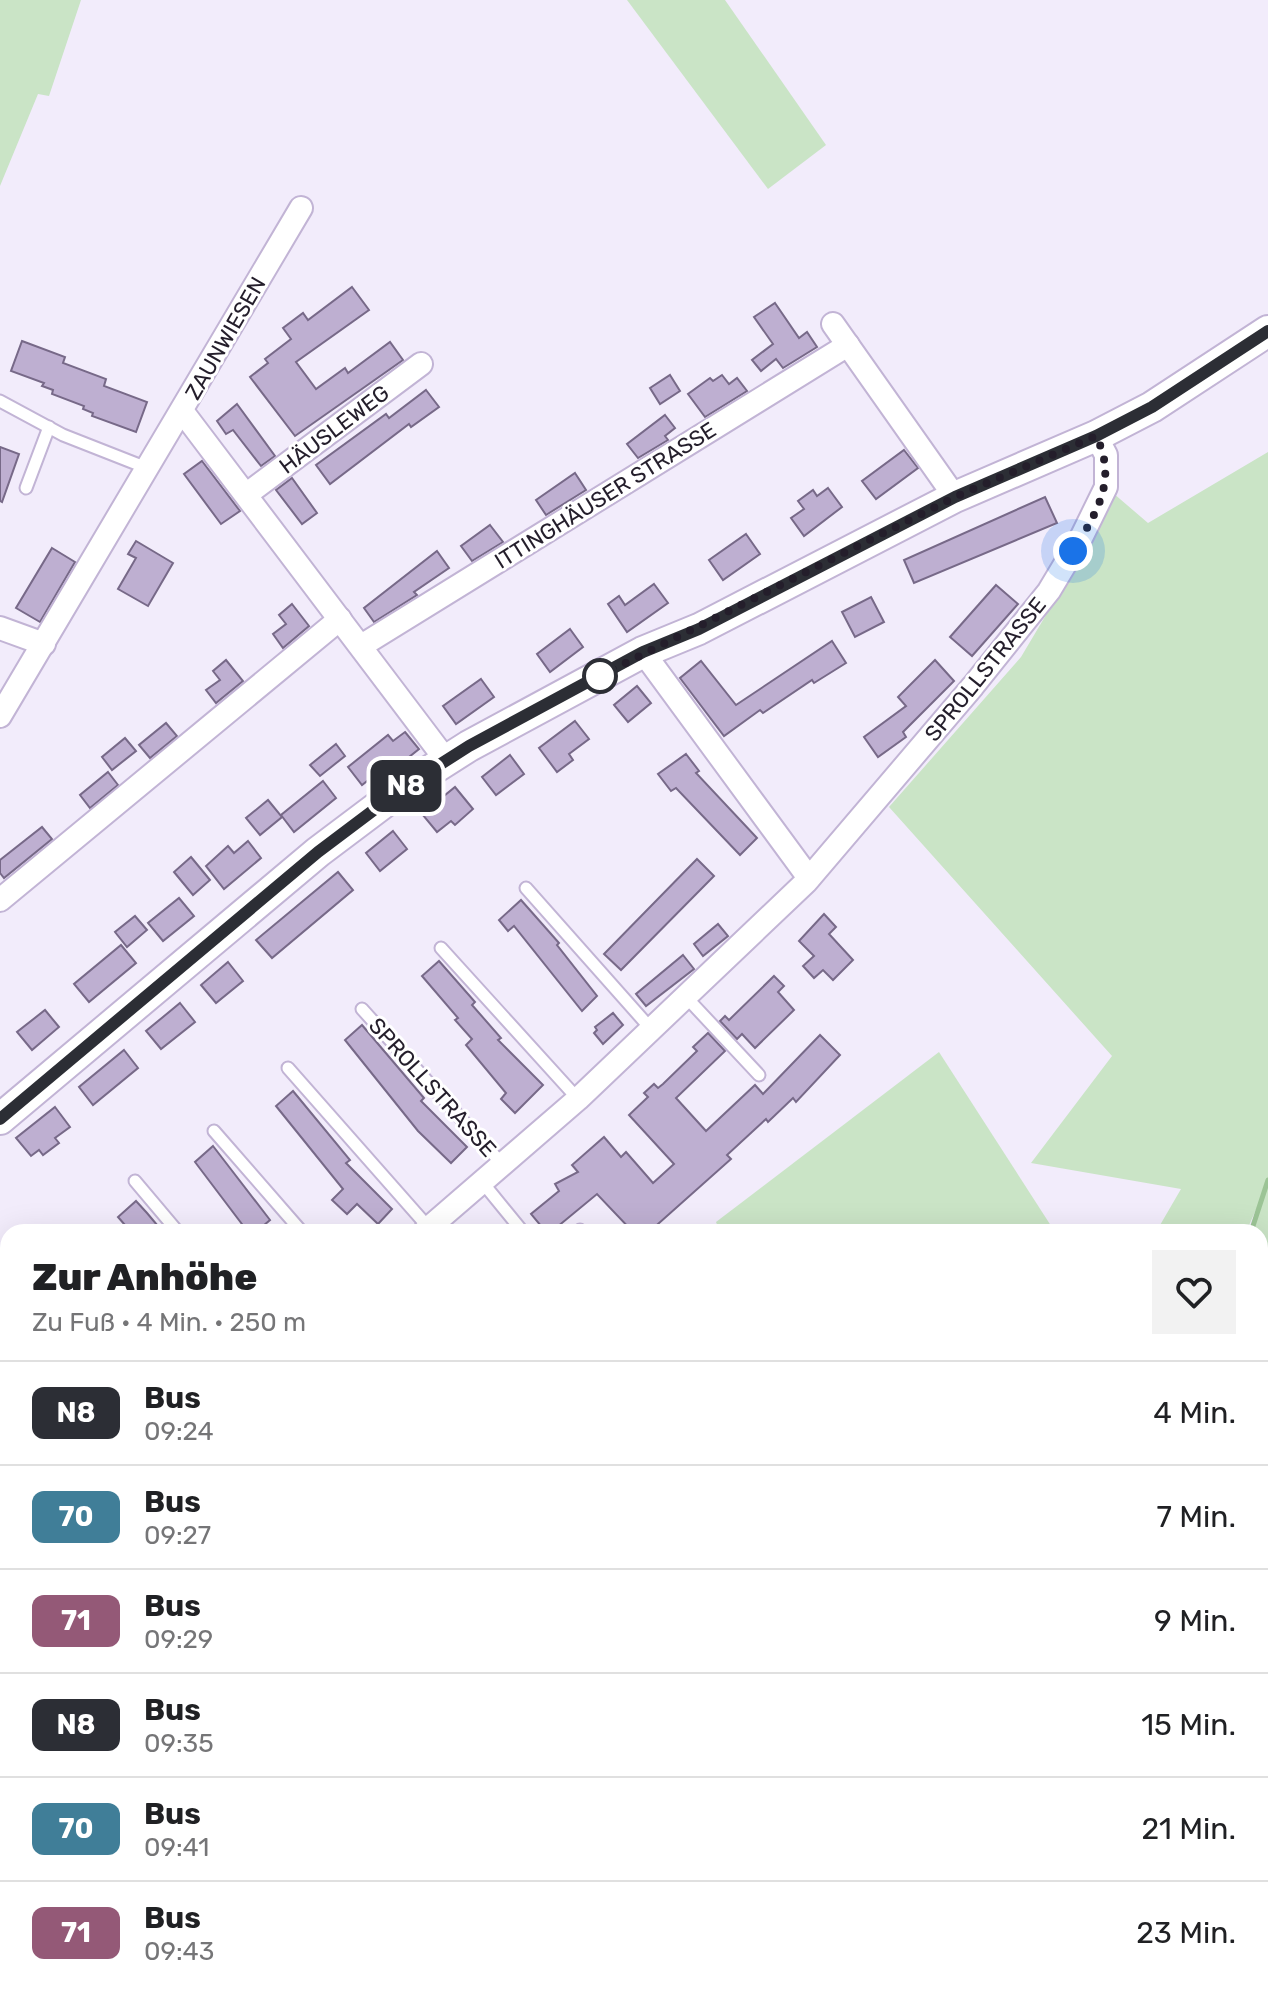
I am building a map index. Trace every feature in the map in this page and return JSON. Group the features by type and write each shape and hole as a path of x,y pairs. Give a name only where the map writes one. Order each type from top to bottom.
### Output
{"street":[{"name":"ZAUNWIESEN","path":"0,716 301,208"},
{"path":"833,324 955,497"},
{"path":"0,1119 318,852 446,760 643,652 699,629 955,497 1096,436 1152,407 1268,331"},
{"name":"ITTINGHÄUSER STRASSE","path":"361,646 848,345"},
{"name":"HÄUSLEWEG","path":"247,494 421,364"},
{"path":"182,411 446,760"},
{"name":"SPROLLSTRASSE","path":"434,1224 504,1166 652,1031 809,878 1049,591 1106,487 1106,455 1096,436"},
{"path":"0,900 340,619"},
{"path":"0,628 44,644"},
{"path":"643,652 809,878"}],"lane":[{"path":"0,401 49,427 147,468"},
{"path":"26,488 49,427"},
{"path":"526,888 652,1031"},
{"path":"441,948 578,1099"},
{"path":"687,998 759,1075"},
{"name":"SPROLLSTRASSE","path":"362,1009 504,1166"},
{"name":"SPROLLSTRASSE","path":"288,1068 422,1224"},
{"path":"214,1131 295,1224"},
{"path":"135,1181 171,1224"},
{"path":"483,1183 516,1224"}],"green space":[{"path":"0,0 81,0 49,96 38,94 0,186"},
{"path":"627,0 725,0 826,145 768,189"},
{"path":"1268,452 1268,1224 1253,1224 1259,1203 1250,1224 1161,1224 1181,1189 1031,1163 1112,1056 889,807 1021,657 1065,583 1106,487 1148,523"},
{"path":"939,1052 1050,1224 717,1224"}],"building":[{"path":"352,287 369,310 296,362 316,389 345,368 348,373 390,342 403,360 295,436 250,377 268,363 265,359 291,339 283,328 303,313 308,320"},
{"path":"775,303 799,338 807,332 817,347 783,368 776,359 761,371 752,360 773,344 754,317"},
{"path":"22,341 65,357 63,363 106,379 104,386 147,402 136,432 92,416 93,413 83,409 84,406 52,394 53,390 42,386 44,383 11,371"},
{"path":"670,375 680,391 660,404 650,388"},
{"path":"722,375 729,384 737,378 747,391 705,417 688,394 710,378 713,381"},
{"path":"426,390 439,407 411,427 409,424 330,484 316,465 386,414 389,418"},
{"path":"237,404 275,456 261,466 233,430 226,434 217,421"},
{"path":"665,415 675,428 665,436 668,440 638,458 627,444"},
{"path":"0,447 19,454 2,502 0,501"},
{"path":"904,450 918,468 876,499 862,481"},
{"path":"202,461 240,511 221,524 184,474"},
{"path":"575,473 586,490 546,515 536,500"},
{"path":"292,478 317,513 302,524 276,490"},
{"path":"828,488 842,507 804,536 791,518 804,509 798,501 813,490 817,496"},
{"path":"1045,497 1057,523 914,583 904,560"},
{"path":"490,525 503,542 472,561 461,546"},
{"path":"746,534 760,554 723,580 709,560"},
{"path":"136,541 173,563 148,606 118,589 136,558 128,554"},
{"path":"52,548 75,562 40,622 16,608"},
{"path":"437,551 449,568 414,592 417,595 374,622 364,608"},
{"path":"654,584 668,603 627,632 608,604 619,596 625,605"},
{"path":"996,585 1018,604 972,656 950,637"},
{"path":"871,597 884,622 855,637 842,612"},
{"path":"292,604 309,626 283,648 273,634 286,624 279,615"},
{"path":"570,629 583,647 550,672 537,654"},
{"path":"832,641 846,663 814,683 812,680 763,713 760,710 724,736 680,678 701,661 736,705"},
{"path":"226,660 243,681 216,703 206,690 220,680 213,671"},
{"path":"935,660 954,681 903,732 906,737 878,757 864,737 906,706 898,697"},
{"path":"481,679 494,697 456,724 443,706"},
{"path":"637,686 651,703 628,722 614,705"},
{"path":"575,721 589,739 569,754 573,760 557,772 539,748"},
{"path":"166,723 177,736 150,758 139,745"},
{"path":"405,732 419,749 399,765 395,759 362,785 348,767 388,735 393,741"},
{"path":"125,738 136,751 112,770 102,757"},
{"path":"336,744 345,756 320,776 310,765"},
{"path":"686,754 699,771 696,773 757,838 740,855 676,788 671,791 658,774"},
{"path":"510,755 524,774 496,795 482,777"},
{"path":"108,772 118,785 90,808 80,795"},
{"path":"323,781 336,798 294,832 281,815"},
{"path":"455,787 473,809 455,825 451,821 437,832 422,814"},
{"path":"268,800 282,817 260,835 246,818"},
{"path":"42,827 52,839 4,878 0,873 0,860"},
{"path":"393,831 407,849 380,871 366,853"},
{"path":"248,841 261,858 224,889 206,866 228,846 234,853"},
{"path":"191,857 210,880 193,895 174,872"},
{"path":"697,859 714,876 621,970 604,954"},
{"path":"338,872 353,890 272,958 256,940"},
{"path":"179,898 194,916 163,941 148,923"},
{"path":"521,900 559,943 557,945 597,996 582,1011 514,926 508,931 499,920"},
{"path":"824,914 836,927 829,934 853,960 833,980 823,970 814,978 803,966 814,956 799,941"},
{"path":"135,916 147,930 127,947 115,932"},
{"path":"718,924 728,936 703,956 694,944"},
{"path":"121,945 136,963 89,1002 74,984"},
{"path":"683,955 694,969 646,1006 636,994"},
{"path":"439,961 475,1002 472,1005 501,1038 498,1040 543,1085 515,1113 501,1099 506,1093 466,1045 472,1039 455,1020 458,1018 422,976"},
{"path":"228,962 243,981 216,1003 201,985"},
{"path":"774,976 784,986 778,992 794,1010 755,1048 742,1034 737,1039 720,1021 725,1016 729,1020"},
{"path":"180,1003 195,1022 161,1049 146,1031"},
{"path":"45,1010 59,1027 32,1050 17,1032"},
{"path":"613,1013 623,1025 603,1044 594,1033 597,1030 595,1027"},
{"path":"362,1025 424,1098 421,1101 467,1147 451,1163 418,1131 345,1040"},
{"path":"708,1033 725,1051 676,1098 706,1131 755,1085 763,1094 820,1035 840,1055 796,1102 793,1098 768,1122 766,1119 727,1155 731,1159 658,1224 625,1224 597,1194 561,1224 539,1224 531,1214 559,1191 555,1184 578,1172 572,1165 604,1137 621,1157 626,1152 653,1183 674,1164 629,1115 648,1097 644,1093 654,1084 658,1088 697,1051 693,1047"},
{"path":"124,1050 138,1068 93,1105 79,1087"},
{"path":"293,1091 350,1160 346,1163 392,1209 378,1224 357,1204 347,1214 332,1200 343,1189 276,1106"},
{"path":"55,1107 70,1127 55,1138 59,1143 43,1155 39,1150 31,1156 16,1138"},
{"path":"213,1146 270,1220 265,1224 242,1224 195,1162"},
{"path":"136,1201 156,1224 124,1224 118,1217"}],"waterway":[{"path":"1254,1224 1268,1180"}],"bus line":[{"name":"N8","path":"0,1119 318,852 403,788 469,746 643,652 699,629 955,497 1096,436 1152,407 1268,331"}],"route":[{"path":"600,676 643,652 699,629 955,497 1096,436 1106,455 1106,487 1073,551"}]}
